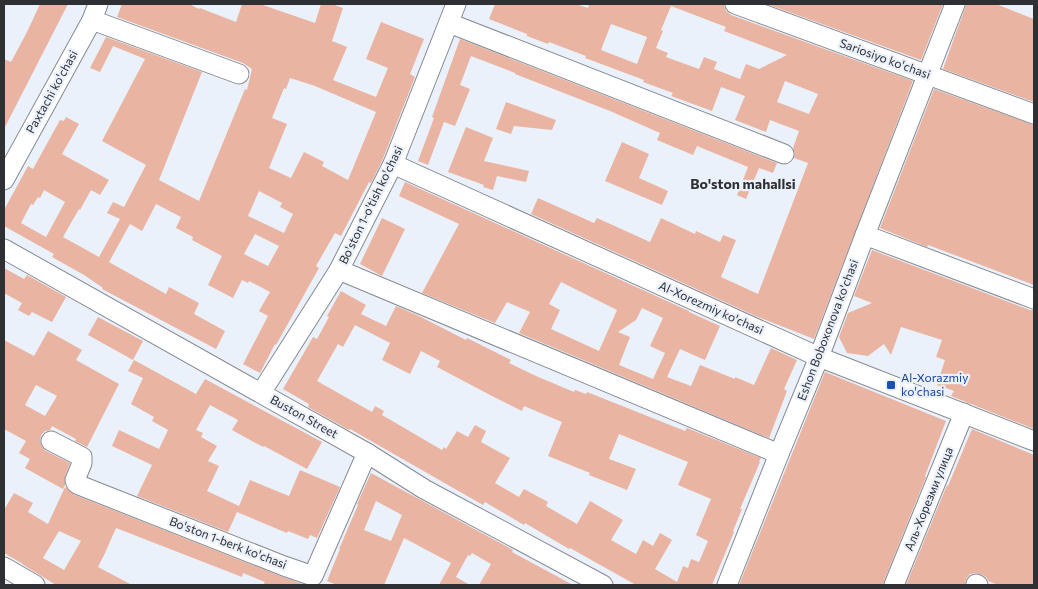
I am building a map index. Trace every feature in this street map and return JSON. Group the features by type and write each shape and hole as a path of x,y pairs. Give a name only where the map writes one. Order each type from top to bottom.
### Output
{"street":[{"name":"Bo'ston 1-o'tish ko'chasi","path":"261,393 339,270 393,164 456,4"},
{"name":"Sariosiyo ko'chasi","path":"735,4 755,7 928,75 1034,114"},
{"name":"Eshon Boboxonova ko'chasi","path":"727,585 819,356 955,4"},
{"path":"95,12 239,74"},
{"name":"Paxtachi ko'chasi","path":"4,180 95,12"},
{"path":"449,23 784,154"},
{"name":"Al-Xorezmiy ko'chasi","path":"393,164 819,356 1034,441"},
{"path":"865,235 1034,299"},
{"name":"Buston Street","path":"4,249 367,452 424,489 603,585"},
{"path":"339,270 779,454"},
{"name":"Аль-Хорезми улица","path":"894,585 964,414"},
{"name":"Bo'ston 1-berk ko'chasi","path":"51,441 82,457 82,463 75,480 79,485 319,581 367,452"},
{"path":"4,567 35,585"}],"building":[{"path":"40,4 68,4 4,129 4,59 11,62"},
{"path":"122,4 189,4 236,22 242,4 260,4 315,23 321,4 332,4 343,8 332,41 347,47 333,80 376,97 388,68 366,59 381,22 424,39 410,74 415,77 382,161 341,236 335,233 316,266 319,268 260,373 243,364 268,316 259,311 270,292 249,281 248,283 242,280 233,298 208,285 222,256 192,240 193,237 176,228 181,217 156,204 142,231 130,224 109,262 166,294 169,287 199,303 194,314 225,331 216,349 102,289 84,275 52,257 54,254 4,226 4,210 28,166 33,169 60,120 64,121 66,117 79,124 62,154 109,180 100,195 91,190 63,237 99,257 120,219 107,213 113,202 124,207 146,165 102,141 145,59 113,46 100,72 90,68 106,37 202,72 159,180 199,201 245,89 247,90 252,69 243,63 117,17","holes":["290,78 315,86 376,112 348,180 322,166 324,162 304,152 291,178 269,168 287,124 272,118 284,88 286,89","44,190 65,202 46,237 21,223 31,204 33,205 38,197 40,198","259,191 282,203 280,207 293,214 284,233 248,216","255,234 279,246 268,266 244,254"]},
{"path":"495,4 576,4 588,8 589,4 720,4 724,5 726,11 731,15 913,81 814,339 758,317 531,214 538,198 594,223 597,218 650,242 661,218 695,234 696,231 720,242 723,235 736,240 721,277 758,294 808,163 794,158 793,148 799,131 770,120 766,132 735,120 745,96 721,87 712,111 671,96 673,93 585,58 586,56 527,36 527,34 489,19","holes":["671,6 726,27 724,31 787,55 759,69 746,64 740,79 714,69 717,62 704,57 699,69 666,57 668,53 656,48","611,24 647,37 637,64 601,50","785,81 818,94 809,114 777,102"]},
{"path":"767,4 943,4 921,60"},
{"path":"966,4 996,4 1034,19 1034,102 943,69"},
{"path":"460,39 777,163 773,173 759,168 746,199 737,195 748,167 697,146 693,155 657,140 660,133 610,111 471,56 460,85 470,89 455,126 444,122 428,165 418,161"},
{"path":"934,89 1034,125 1034,285 928,245 927,247 880,228"},
{"path":"506,102 556,120 552,130 514,126 511,134 496,129"},
{"path":"466,127 493,138 484,161 529,171 526,182 497,176 493,190 448,172"},
{"path":"622,142 649,154 639,178 668,191 662,205 605,181"},
{"path":"405,182 720,326 705,360 680,349 667,377 691,386 700,365 754,385 771,348 797,360 784,389 787,391 769,438 519,333 530,312 507,302 495,323 422,293 459,224 399,196","holes":["561,282 617,310 599,351 551,329 560,310 549,304","642,308 663,318 650,346 665,353 653,379 619,365 630,337 618,332 636,320"]},
{"path":"382,218 405,229 382,276 360,264"},
{"path":"872,250 1034,310 1034,429 951,396 954,391 937,385 945,360 936,357 942,340 901,327 891,355 884,344 868,356 847,353 839,337 848,313 872,303 854,296"},
{"path":"4,268 24,279 27,275 66,297 52,322 32,312 29,316 18,310 22,303 4,293"},
{"path":"341,291 366,305 361,314 386,326 396,306 511,360 509,363 574,392 575,390 586,394 587,392 685,431 687,428 761,458 712,585 636,585 485,502 483,505 308,407 309,404 283,389 313,337 317,339 329,317 327,316","holes":["355,325 390,343 382,360 410,374 421,351 440,361 437,367 492,396 522,411 524,406 562,422 548,456 590,473 589,475 627,490 636,469 609,459 619,434 688,462 678,485 711,499 696,535 708,541 699,562 691,559 688,568 683,566 677,582 655,569 672,540 660,533 653,546 643,540 636,554 611,540 623,520 590,501 577,524 546,506 548,502 524,489 519,497 495,483 510,458 481,442 486,431 475,425 468,437 457,431 446,449 444,447 442,450 382,415 384,411 375,406 372,412 317,381 338,344 343,347"]},
{"path":"98,317 143,341 133,360 88,335"},
{"path":"48,331 82,350 76,360 119,384 87,447 52,426 50,430 45,431 41,435 40,441 46,451 70,463 63,489 25,468 30,459 19,453 26,441 4,429 4,340 34,356","holes":["36,385 57,396 45,416 25,405"]},
{"path":"134,360 196,394 205,379 322,442 307,469 232,430 238,420 210,405 196,430 203,433 201,437 217,446 208,461 219,466 207,491 239,506 250,480 289,496 300,470 340,487 317,538 310,535 308,539 288,531 287,533 237,512 228,532 137,496 152,465 112,446 119,430 159,449 168,430 152,421 154,417 131,404 143,378 128,371"},
{"path":"825,372 946,421 883,585 739,585"},
{"path":"972,429 1034,455 1034,585 998,585 988,581 983,575 976,573 970,574 966,579 965,585 906,585 947,485"},
{"path":"371,473 513,550 512,552 573,585 479,585 491,564 472,553 470,556 468,555 456,577 470,585 439,585 451,563 404,538 384,585 337,585 327,581","holes":["376,501 402,515 391,541 364,530"]},
{"path":"65,487 75,495 305,585 263,585 265,582 243,573 242,577 116,528 98,567 132,585 56,585 4,553 4,510 14,493 33,503 28,512 48,524","holes":["59,531 81,541 64,570 43,558"]}],"place":[{"name":"Al-Xorazmiy ko'chasi","path":"891,385"}],"district":[{"name":"Bo'ston mahallsi","path":"743,184"}]}
